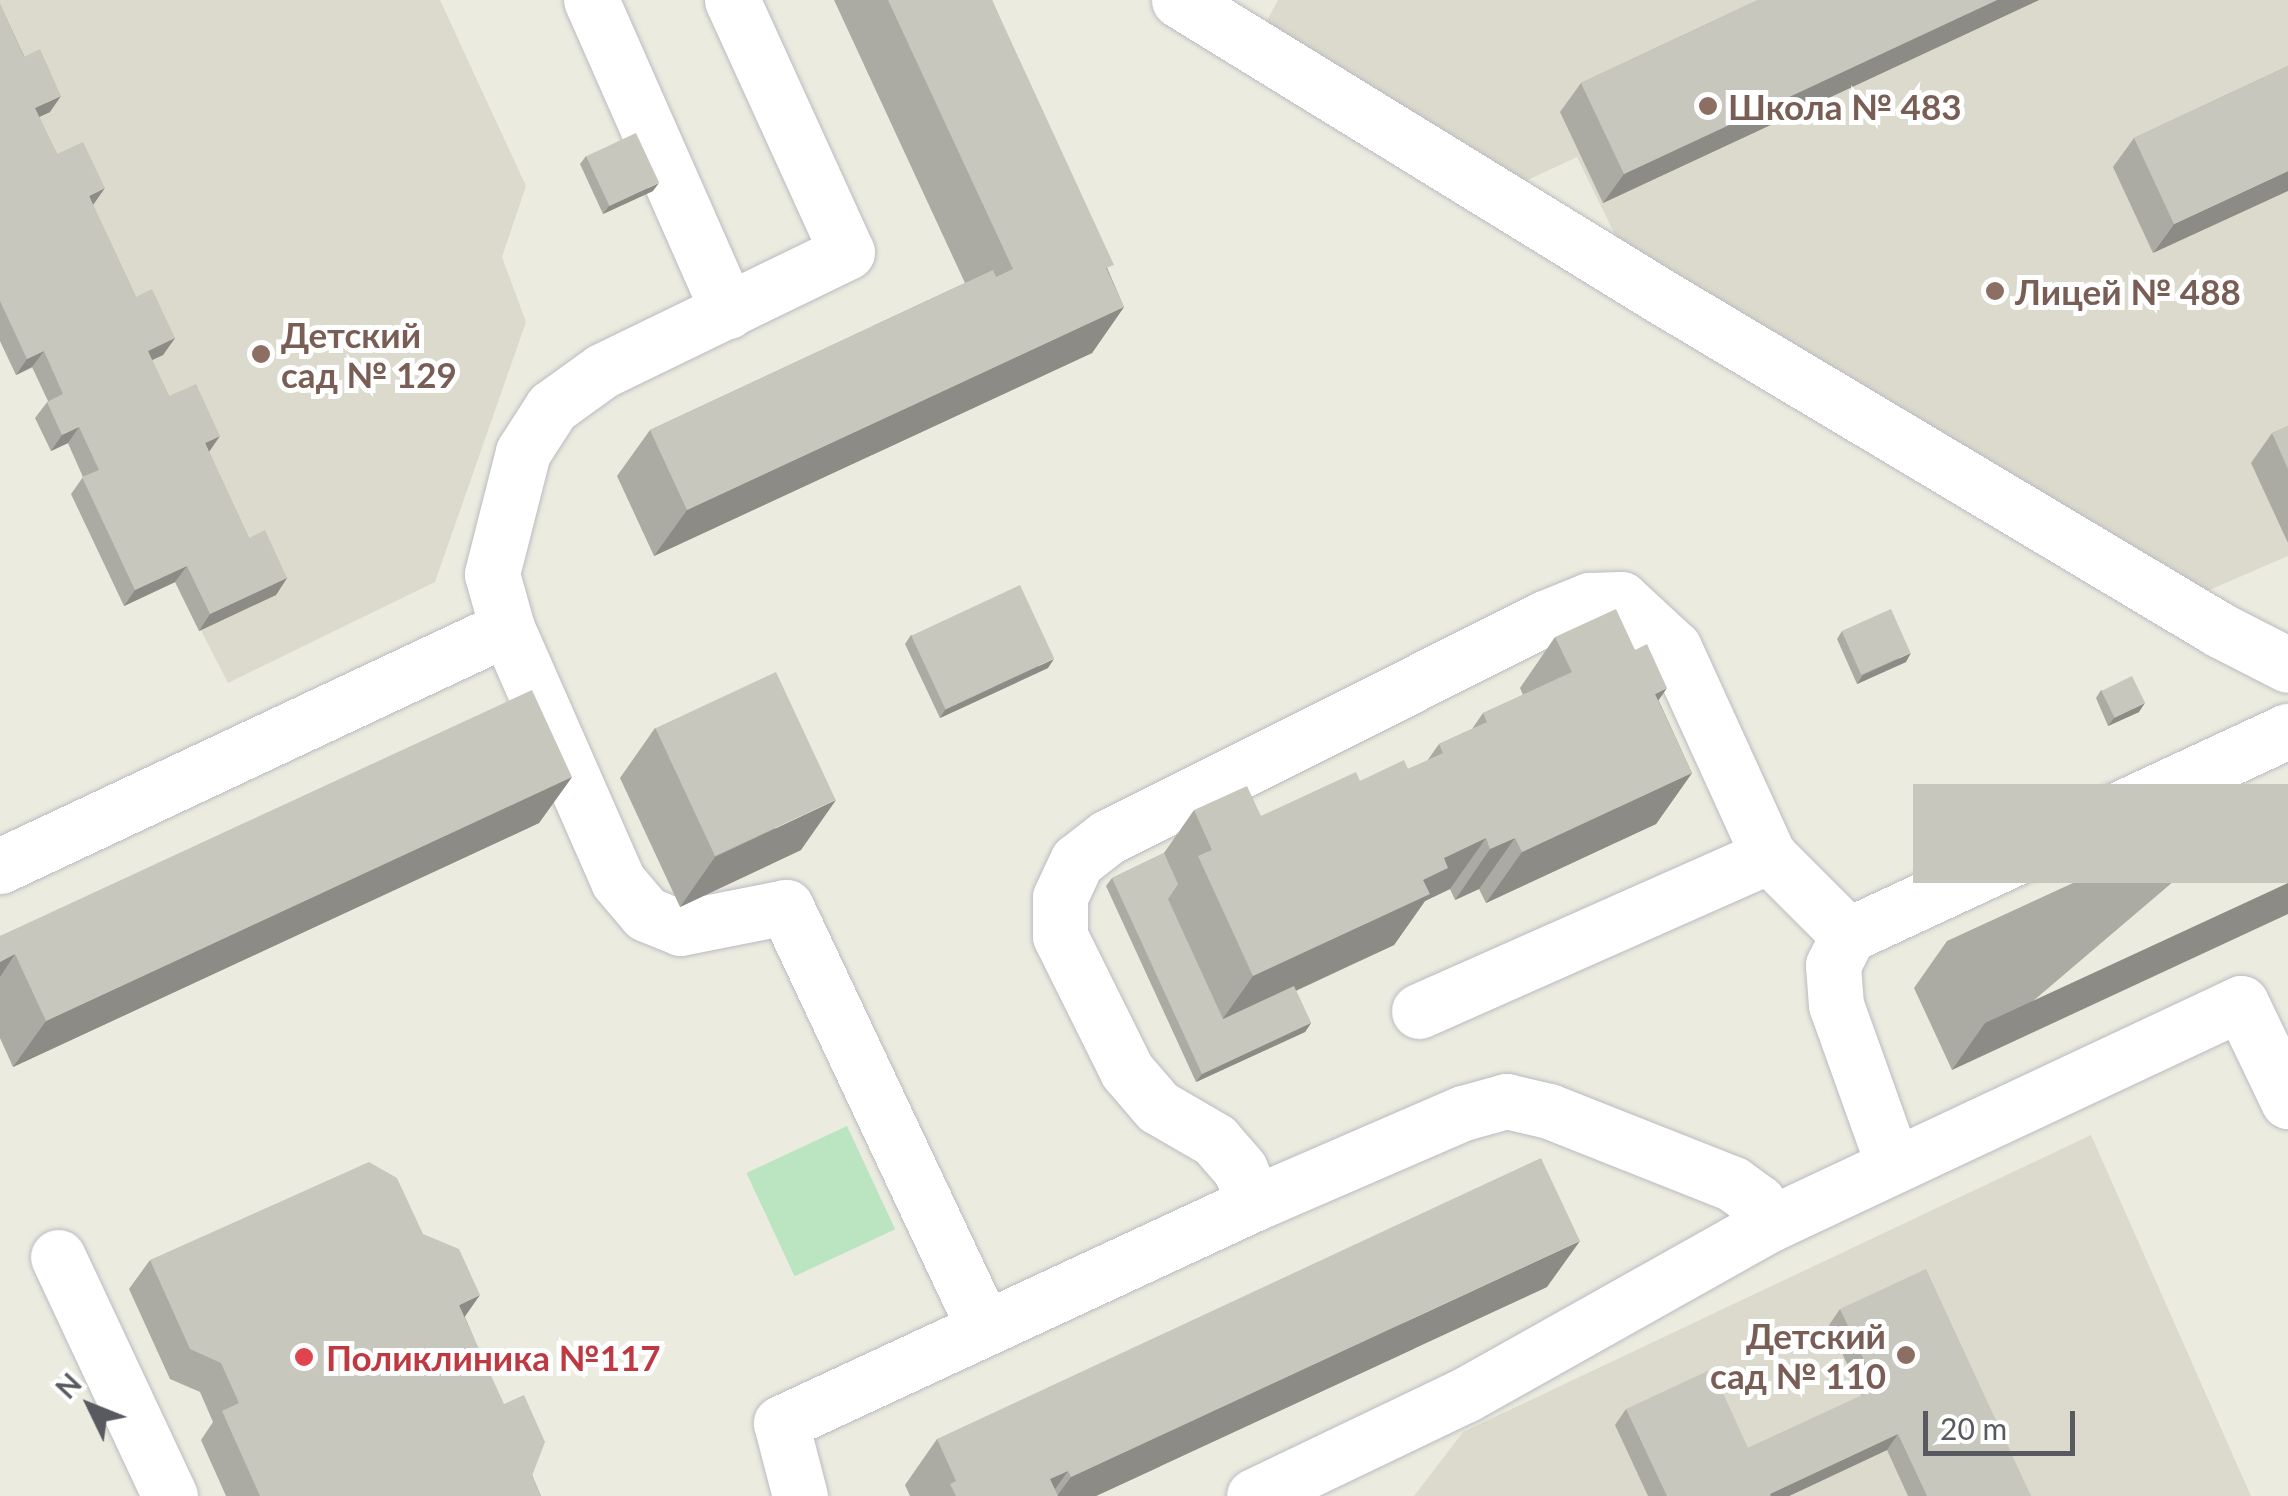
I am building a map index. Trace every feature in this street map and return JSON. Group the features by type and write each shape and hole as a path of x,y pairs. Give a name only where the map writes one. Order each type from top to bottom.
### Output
{"lane":[{"path":"591,0 728,311"},
{"path":"732,0 847,252 602,371 552,407 522,452 501,524 492,574 507,628 618,881 646,914 680,928 786,907 984,1328"},
{"path":"1179,0 1657,294 2220,630 2288,665"},
{"path":"1255,1203 1240,1170 1214,1140 1158,1107 1127,1071 1060,936 1060,897 1076,862 1108,837 1546,618 1589,600 1622,598 1674,648 1769,856 1848,936"},
{"path":"0,866 507,628"},
{"path":"1893,1164 1836,1005 1833,965 1848,936 2288,732"},
{"path":"1418,1011 1769,856"},
{"path":"1254,1496 1465,1396 1770,1224 2241,1003 2288,1102"},
{"path":"800,1496 781,1423 1255,1203 1463,1113 1506,1101 1549,1110 1734,1184 1758,1202 1770,1224"},
{"path":"58,1258 170,1496"}],"shaded area":[{"name":"Детский сад № 129","path":"0,0 440,0 526,186 502,257 526,322 435,582 228,683 176,582 124,606 87,485 33,368 16,375 0,341"},
{"path":"1278,0 2288,0 2288,556 2207,591 1622,249 1577,157 1517,185 1263,28"},
{"name":"Детский сад № 110","path":"2091,1135 2251,1496 1414,1496 1463,1432"}],"green space":[{"path":"847,1126 895,1229 795,1276 746,1173"}],"building":[{"path":"888,0 992,0 1114,265 1106,268 1124,307 687,510 650,430 993,270 996,277 1013,269"},
{"path":"1758,0 1997,0 1624,174 1581,83"},
{"path":"0,4 24,57 40,49 61,96 35,108 57,154 83,142 105,188 89,196 136,297 152,289 175,338 148,351 169,396 196,384 220,436 205,443 249,538 265,530 287,578 210,614 187,566 135,590 82,477 99,470 79,427 62,435 47,402 63,394 44,351 27,359 0,301"},
{"path":"2288,66 2288,171 2174,224 2134,138"},
{"path":"636,133 659,183 609,206 586,156"},
{"path":"2288,426 2288,469 2272,433"},
{"path":"1020,585 1054,658 945,709 911,636"},
{"path":"1616,609 1635,650 1647,644 1667,688 1655,694 1692,773 1522,852 1515,838 1490,849 1486,838 1444,858 1448,868 1423,880 1430,894 1253,976 1198,856 1212,850 1194,810 1247,786 1261,816 1356,772 1360,781 1404,760 1408,769 1443,753 1439,744 1487,722 1483,713 1572,672 1555,637"},
{"path":"1891,609 1911,653 1861,675 1842,631"},
{"path":"776,672 836,800 715,856 655,728"},
{"path":"2132,676 2145,703 2115,718 2101,691"},
{"path":"532,690 572,777 46,1021 15,954 0,962 0,936"},
{"path":"1913,784 2288,784 2288,883 1913,883"},
{"path":"1164,853 1178,884 1168,899 1223,1019 1294,986 1311,1023 1202,1074 1112,878"},
{"path":"1541,1158 1580,1241 1071,1477 1068,1471 1050,1479 1058,1496 956,1496 950,1484 956,1481 937,1439"},
{"name":"Поликлиника №117","path":"369,1162 397,1178 423,1234 459,1249 480,1295 459,1305 504,1404 524,1395 545,1442 532,1476 541,1496 260,1496 222,1411 239,1403 221,1363 190,1349 150,1260"},
{"path":"1926,1269 2031,1496 1927,1496 1898,1434 1771,1496 1667,1496 1626,1409 1712,1369 1748,1448 1877,1388 1840,1309"}],"place":[{"name":"Школа № 483","path":"1708,106"},
{"name":"Лицей № 488","path":"1995,291"},
{"name":"Детский сад № 129","path":"261,354"},
{"name":"Детский сад № 110","path":"1906,1355"},
{"name":"Поликлиника №117","path":"304,1357"}]}
